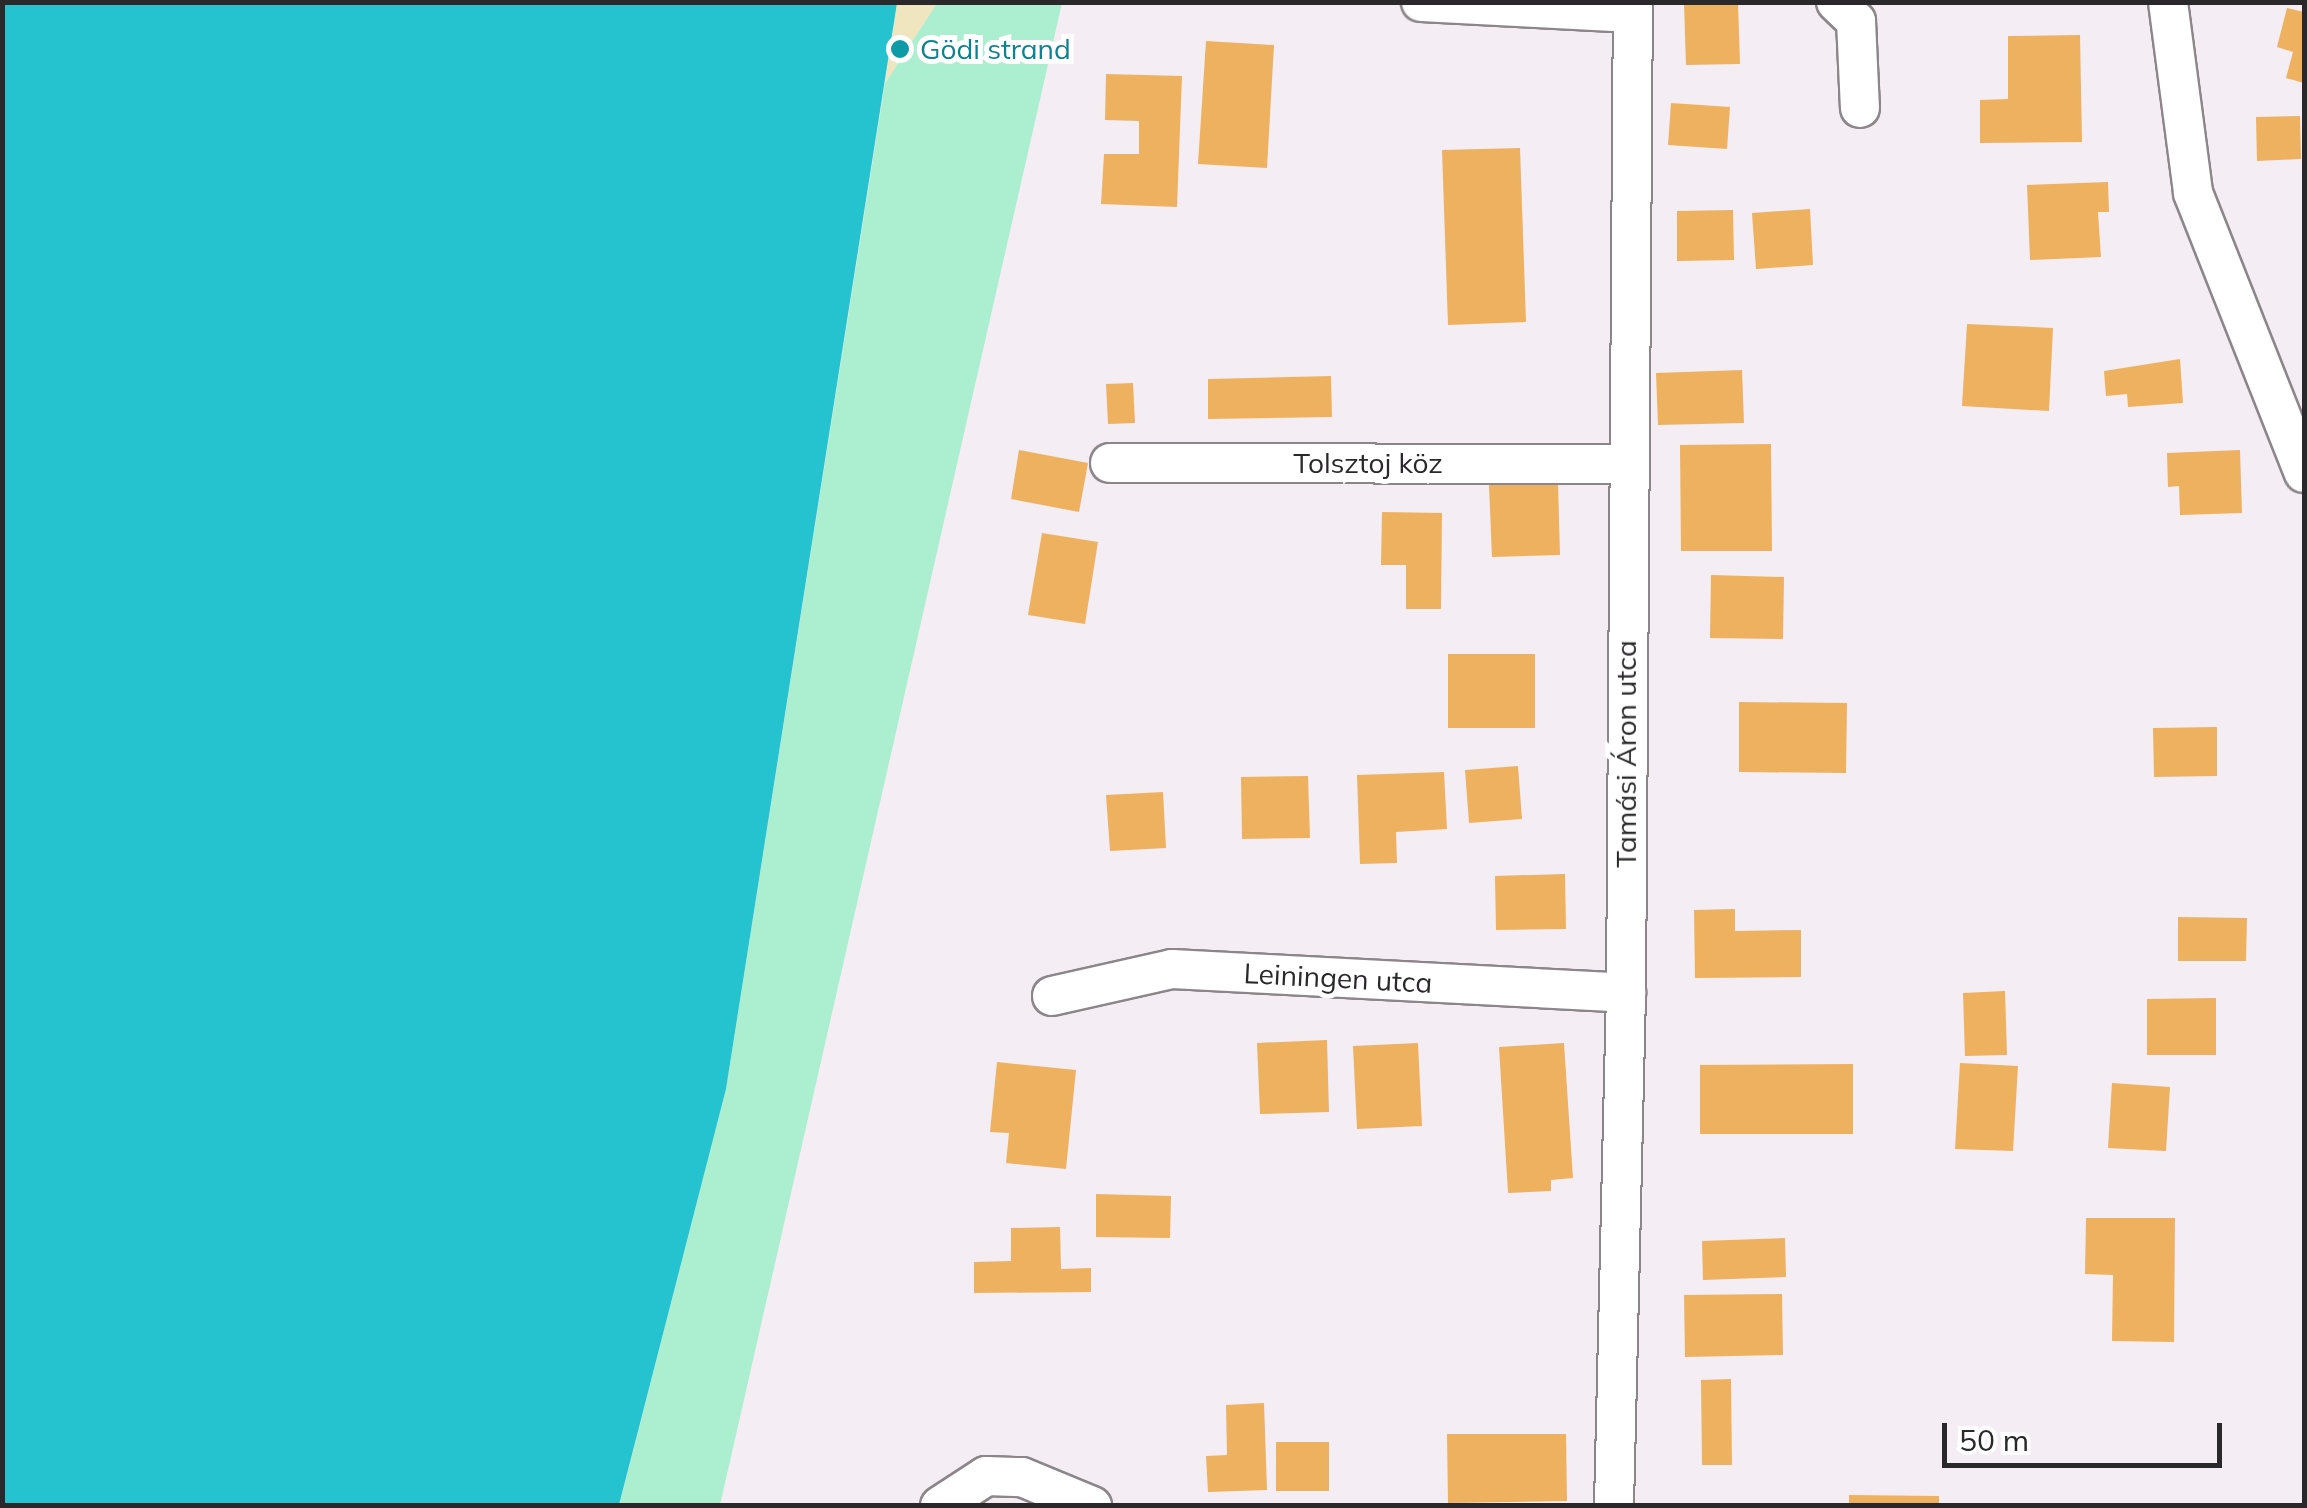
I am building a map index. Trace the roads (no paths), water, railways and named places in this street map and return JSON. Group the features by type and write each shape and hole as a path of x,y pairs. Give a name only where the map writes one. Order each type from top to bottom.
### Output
{"street":[{"path":"1421,2 1633,8"},
{"path":"1836,2 1856,21 1860,108"},
{"path":"2168,2 2193,192 2304,473"},
{"name":"Tamási Áron utca","path":"1614,1506 1626,993 1626,464 1633,8"},
{"name":"Tolsztoj köz","path":"1110,463 1626,464"},
{"name":"Leiningen utca","path":"1052,996 1172,969 1626,993"},
{"path":"951,1502 986,1476 1022,1477 1092,1506"}],"water":[{"path":"3,2 897,3 726,1089 619,1505 3,1505"}],"place":[{"name":"Gödi strand","path":"900,49"}]}
